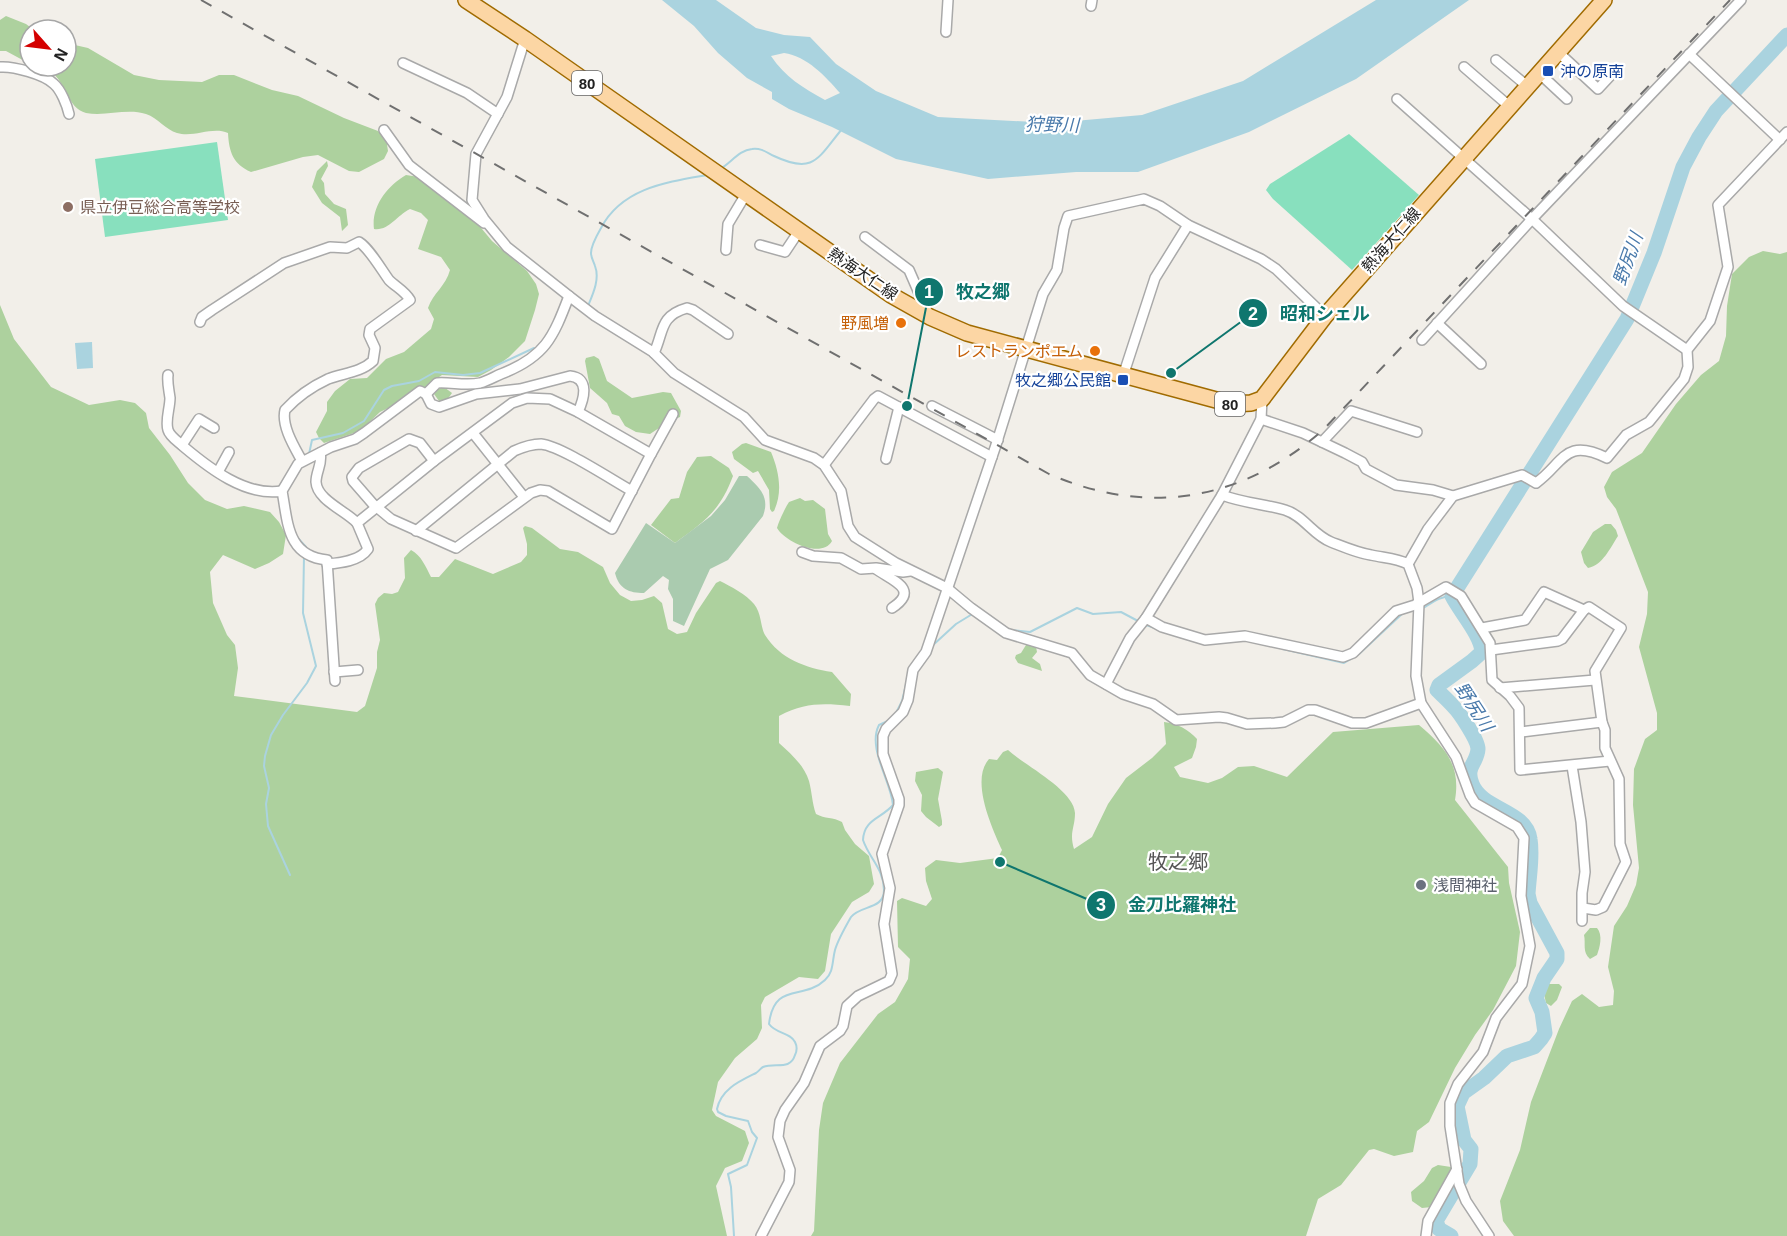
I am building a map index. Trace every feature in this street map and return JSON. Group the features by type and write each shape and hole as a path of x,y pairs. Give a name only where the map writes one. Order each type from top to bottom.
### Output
{"main road":[{"name":"熱海大仁線","path":"466,0 891,295 930,317 967,333 1231,404 1251,404 1262,399 1326,316 1604,0"}],"street":[{"path":"946,32 948,0"},
{"path":"1422,340 1532,219 1741,0"},
{"path":"525,39 507,97 476,154 472,195 474,204 507,247 569,296 654,353 674,373 744,417 765,440 824,465 841,490 851,533 896,563 947,588 1006,633 1072,653 1090,675 1123,694 1153,704 1176,720 1219,717 1247,724 1275,723 1284,722 1308,710 1315,710 1352,723 1366,723 1421,702"},
{"path":"1557,52 1598,88 1612,74"},
{"path":"1689,54 1780,140"},
{"path":"1496,60 1527,86"},
{"path":"403,63 467,93 498,114"},
{"path":"0,66 21,69 54,84 67,105 69,114"},
{"path":"1464,67 1509,106"},
{"path":"1539,73 1567,99"},
{"path":"1397,99 1532,219 1627,309 1687,350"},
{"path":"384,130 409,165 489,225"},
{"path":"1261,419 1322,442 1358,459 1366,469 1396,485 1433,490 1453,496 1522,475 1536,483 1543,478 1555,462 1575,451 1590,451 1607,458 1626,435 1649,422 1687,374 1687,350 1710,321 1728,267 1718,205 1787,132"},
{"path":"726,250 728,224 746,194"},
{"path":"761,1236 789,1182 790,1170 778,1137 780,1120 785,1110 804,1083 820,1046 840,1031 843,1026 847,1006 858,996 888,981 892,974 884,924 890,888 882,854 899,799 883,754 883,736 886,729 903,712 908,700 912,675 926,652 998,440 1043,294 1057,270 1068,216 1144,199 1160,206 1188,225 1262,259 1276,269 1326,316"},
{"path":"1123,376 1155,278 1188,225"},
{"path":"760,245 785,252 799,231"},
{"path":"865,237 909,270 930,317"},
{"path":"200,322 202,317 284,263 330,247 347,248 359,242 366,247 394,284 406,293 410,300 370,329 369,335 375,348 372,361 361,369 315,386 285,410 283,416 285,424 302,461"},
{"path":"426,394 437,382 479,383 531,361 549,340 569,296"},
{"path":"654,353 661,330 670,316 687,308 728,334"},
{"path":"1437,323 1481,364"},
{"path":"168,375 170,399 168,431 182,445 218,472 248,488 267,492 282,491"},
{"path":"358,670 335,677 327,560 306,555 296,547 288,526 282,491 298,464 364,433 420,391 426,394 431,404 439,407 476,394 520,388 575,376 580,381 585,396 578,412"},
{"path":"824,465 874,399 881,397 992,457"},
{"path":"357,523 434,461 512,403 527,398 550,399 578,412 651,454"},
{"path":"1106,684 1130,638 1144,621 1221,495 1261,419 1262,399"},
{"path":"933,406 998,440"},
{"path":"886,459 899,407"},
{"path":"1322,442 1351,411 1417,432"},
{"path":"434,461 420,443 409,439 359,468 352,477 353,481 391,519 456,548 531,492 540,490 548,491 612,529 672,414"},
{"path":"182,445 199,418 214,428"},
{"path":"473,433 524,497"},
{"path":"416,531 497,464 522,447 542,444 559,450 632,491"},
{"path":"218,472 229,452"},
{"path":"320,453 321,461 316,481 318,488 334,507 357,523 367,551 344,562 327,564"},
{"path":"1221,495 1237,501 1284,510 1299,517 1330,542 1369,555 1397,559 1408,564 1417,588 1419,608 1416,676 1421,702 1455,757 1475,802 1516,827 1524,838 1521,896 1529,938 1522,984 1496,1018 1483,1052 1453,1092 1450,1103 1450,1126 1459,1184 1466,1201 1489,1236"},
{"path":"1408,564 1428,529 1453,496"},
{"path":"802,552 813,556 841,558 861,568 897,572 913,570"},
{"path":"874,568 904,588 902,599 892,608"},
{"path":"1144,621 1205,640 1245,636 1343,657 1353,653 1391,615 1403,608 1419,608 1446,588 1459,594 1482,628 1491,650 1492,680 1517,704 1521,732 1520,770 1610,761"},
{"path":"1482,628 1525,621 1544,592 1584,610 1592,608 1621,628 1597,666 1595,680 1605,730 1605,748 1619,779 1620,836 1625,866 1604,907 1596,910 1583,908"},
{"path":"1491,650 1563,639 1584,610"},
{"path":"1500,688 1595,680"},
{"path":"1521,732 1602,722"},
{"path":"1572,766 1581,822 1584,862 1582,921"},
{"path":"1426,1236 1428,1221 1457,1169"}],"green space":[{"path":"6,16 18,21 18,58 6,51 0,51 0,20"},
{"path":"78,46 88,48 134,75 159,80 202,82 219,75 234,75 272,90 298,96 378,131 386,138 388,151 384,159 359,172 349,171 318,155 251,172 233,157 228,133 216,131 177,133 154,118 138,112 86,113 75,106 57,78 78,78"},
{"path":"1349,134 1419,195 1352,270 1273,199 1266,190 1270,184"},
{"path":"217,142 228,220 105,237 95,159"},
{"path":"327,161 328,166 321,179 324,183 325,194 334,204 346,209 348,225 342,231 340,217 322,203 312,187 317,171"},
{"path":"406,175 419,177 472,217 492,241 527,271 536,284 539,294 535,310 525,341 491,370 478,377 442,375 426,390 380,412 360,431 324,443 316,432 327,411 327,402 335,391 350,379 367,378 386,359 404,352 431,329 434,319 428,308 446,281 450,270 441,257 418,249 428,220 421,213 410,209 384,228 374,229 375,213 382,198"},
{"path":"1763,251 1780,254 1787,252 1787,1236 1514,1236 1503,1221 1500,1201 1520,1150 1531,1102 1559,1029 1572,1001 1582,994 1599,1007 1613,1005 1614,991 1608,967 1614,926 1627,906 1636,885 1639,868 1633,805 1634,769 1645,739 1657,730 1657,713 1639,647 1647,614 1648,592 1616,509 1607,497 1604,487 1612,472 1642,453 1676,404 1701,375 1719,361 1726,336 1727,306 1732,274 1749,257"},
{"path":"0,305 14,339 51,387 89,405 120,400 135,403 146,413 149,428 188,483 205,500 227,509 244,506 270,512 279,522 286,535 283,554 255,569 223,555 210,572 213,603 227,635 235,645 238,668 234,696 357,712 365,706 377,668 380,640 375,604 384,593 398,592 405,578 404,558 411,550 420,558 431,577 439,577 455,559 493,574 521,562 527,555 523,528 525,526 532,528 560,549 578,552 603,567 610,583 620,595 631,601 654,596 662,603 668,629 677,634 687,632 696,613 716,583 720,581 724,583 743,594 754,604 765,635 778,650 803,665 832,672 851,694 850,706 813,705 779,716 779,743 797,760 807,775 816,814 842,822 855,844 869,856 874,884 869,892 852,902 831,934 825,971 818,979 799,977 765,997 761,1005 762,1028 757,1039 735,1058 718,1082 712,1110 716,1116 745,1131 749,1143 742,1161 725,1168 716,1186 727,1236 0,1236"},
{"path":"594,356 599,359 607,381 632,398 663,392 671,393 681,411 680,417 665,420 650,434 636,432 625,426 619,416 612,414 607,403 590,388 585,361 586,358"},
{"path":"444,387 452,393 447,400 439,401 434,394 438,389"},
{"path":"746,443 771,452 774,459 779,489 777,504 772,512 769,490 758,471 753,473 734,459 732,452"},
{"path":"711,456 729,468 733,476 717,507 675,543 651,525 671,499 679,498 687,472 697,457"},
{"path":"739,476 747,476 762,493 765,503 763,516 728,560 710,569 684,626 673,621 673,599 668,589 669,580 663,576 644,593 629,591 619,583 615,573 646,523 675,543 711,516 725,500"},
{"path":"800,498 805,501 813,500 825,509 828,534 832,541 827,546 820,549 795,543 777,528 789,502"},
{"path":"1605,524 1611,524 1618,536 1602,560 1588,568 1581,552 1593,532"},
{"path":"1032,644 1036,647 1037,652 1032,658 1040,664 1042,671 1018,663 1015,658 1026,645"},
{"path":"1164,722 1182,727 1197,739 1192,758 1174,767 1180,777 1208,783 1222,778 1238,767 1254,766 1287,777 1333,732 1419,725 1436,741 1449,758 1456,777 1455,800 1508,867 1509,883 1520,932 1516,966 1493,1010 1455,1068 1429,1122 1417,1131 1413,1152 1394,1156 1374,1149 1369,1150 1341,1185 1318,1199 1306,1236 811,1236 814,1231 819,1130 823,1103 840,1063 878,1014 895,1002 908,979 910,959 898,947 897,901 902,898 926,906 932,899 926,881 925,868 936,860 960,863 998,858 1002,850 988,817 982,791 984,768 989,759 997,760 1003,752 1008,750 1058,787 1072,804 1075,813 1072,834 1074,849 1092,837 1108,804 1126,778 1166,744"},
{"path":"938,768 943,772 938,799 942,821 939,827 921,811 922,795 915,781 916,772"},
{"path":"1590,928 1597,928 1599,931 1600,945 1597,955 1590,959 1585,951 1584,935"},
{"path":"1549,984 1559,984 1562,987 1557,1000 1551,1006 1546,1003 1544,994"},
{"path":"1438,1165 1451,1167 1452,1171 1432,1207 1422,1208 1412,1201 1411,1192 1424,1181 1432,1168"}],"water":[{"name":"狩野川","path":"662,0 716,0 756,28 784,35 810,37 836,64 876,91 938,117 1052,123 1142,115 1243,81 1376,0 1469,0 1356,79 1249,132 1138,172 1076,172 988,179 896,159 832,127 789,109 772,99 772,92 747,78 718,53 694,26","holes":["784,53 815,68 840,93 825,100 795,81 771,56"]},
{"path":"92,342 93,368 77,369 75,343"}],"waterway":[{"name":"野尻川","path":"1451,1236 1439,1229 1436,1221 1470,1164 1471,1149 1464,1140 1457,1106 1463,1093 1484,1078 1507,1056 1534,1047 1541,1039 1545,1033 1542,1012 1536,998 1544,978 1557,959 1557,953 1530,903 1528,894 1531,846 1527,829 1513,816 1477,793 1470,778 1477,754 1477,745 1460,714 1437,690 1439,685 1482,652 1474,631 1452,596 1627,319 1654,253 1683,167 1699,137 1716,111 1787,35"},
{"path":"720,169 739,154 752,149 761,150 798,164 807,163 820,155 842,129"},
{"path":"588,306 597,276 591,255 592,247 610,215 633,195 647,189 707,175"},
{"path":"309,454 312,440 343,433 364,421 384,390 392,386 419,381 435,372 463,375 480,373 534,348"},
{"path":"296,536 306,547"},
{"path":"290,875 268,826 266,804 269,788 264,766 271,735 316,666 303,613 304,556"},
{"path":"1423,608 1441,598 1452,596"},
{"path":"1010,630 1030,632 1077,608 1093,614 1121,612 1138,621"},
{"path":"932,646 956,624 974,613"},
{"path":"1283,649 1344,663 1359,654 1403,613"},
{"path":"1146,625 1158,629"},
{"path":"1180,637 1200,643"},
{"path":"1206,644 1227,642"},
{"path":"896,713 902,701 910,668"},
{"path":"734,1236 728,1174 747,1165 757,1138 748,1121 718,1112 719,1102 727,1091 763,1067 786,1065 793,1060 796,1044 790,1036 775,1030 769,1024 772,1011 783,997 808,990 828,977 836,947 851,917 876,904 883,896 882,876 863,840 870,823 893,805 876,744 879,725 890,720"}],"railway":[{"path":"201,0 1049,474 1086,487 1122,495 1158,498 1193,495 1227,486 1260,473 1292,454 1323,430 1730,0"}],"place":[{"name":"沖の原南","path":"1548,71"},
{"name":"県立伊豆総合高等学校","path":"68,207"},
{"name":"野風増","path":"901,323"},
{"name":"レストランポエム","path":"1095,351"},
{"name":"昭和シェル","path":"1171,373"},
{"name":"牧之郷公民館","path":"1123,380"},
{"name":"牧之郷","path":"907,406"},
{"name":"金刀比羅神社","path":"1000,862"},
{"name":"浅間神社","path":"1421,885"}],"district":[{"name":"牧之郷","path":"1178,862"}]}
